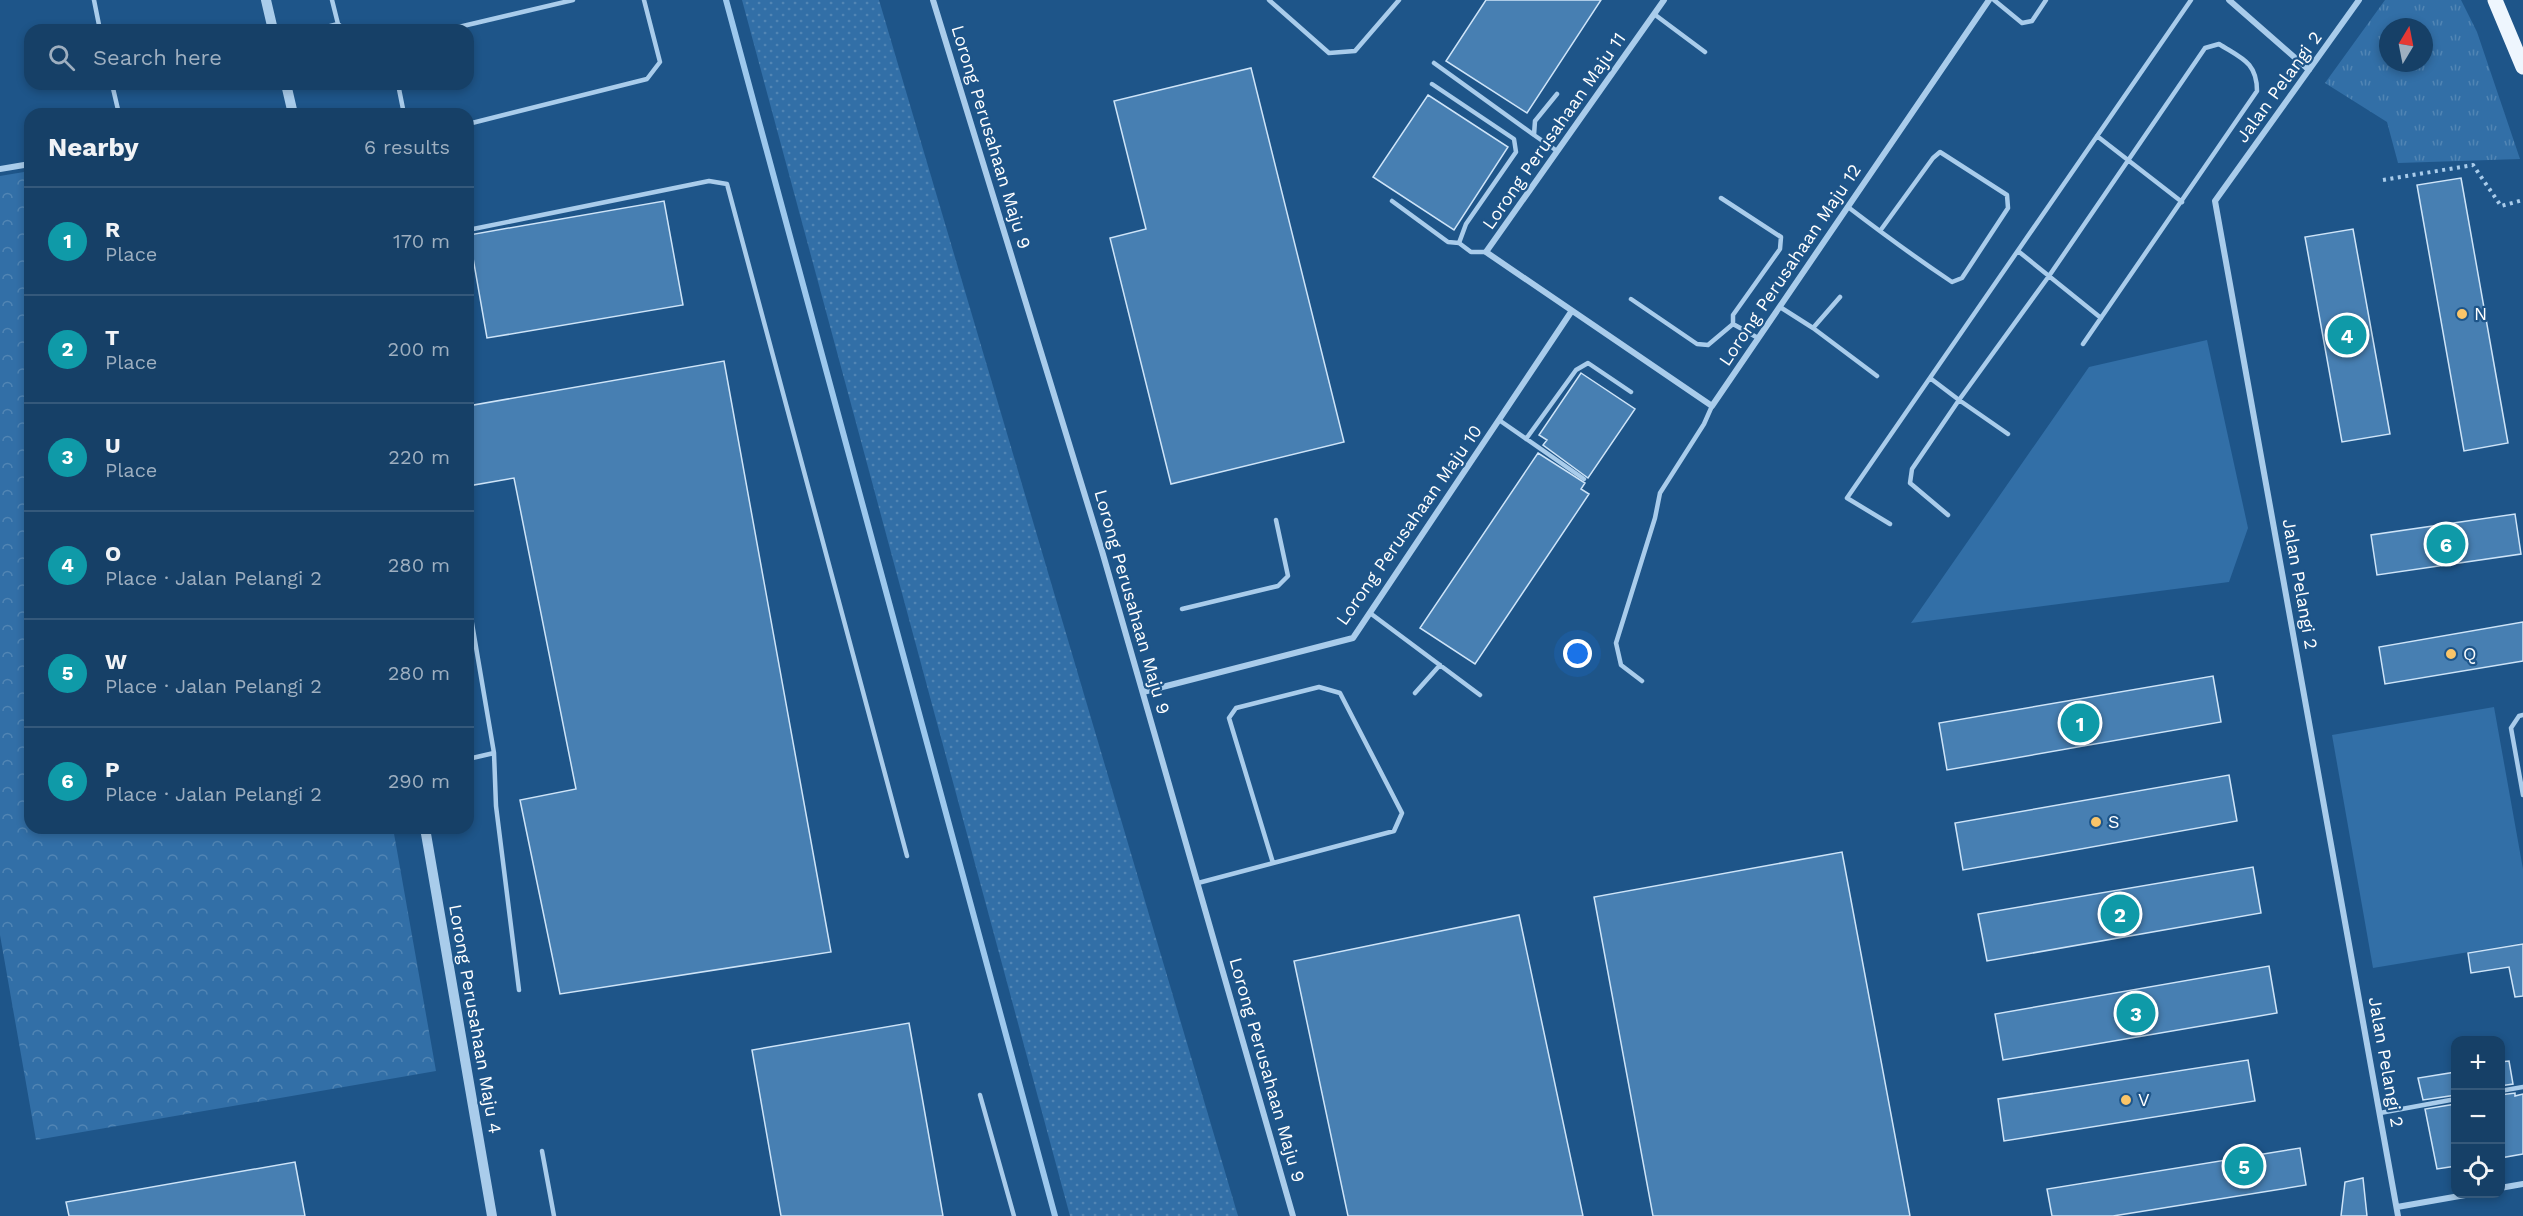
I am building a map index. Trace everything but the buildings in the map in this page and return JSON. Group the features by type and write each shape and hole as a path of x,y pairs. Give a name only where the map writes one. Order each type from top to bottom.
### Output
{"main road":[{"path":"2495,0 2523,67"}],"street":[{"path":"266,0 272,24"},
{"name":"Lorong Perusahaan Maju 9","path":"933,0 1143,692 1293,1216"},
{"name":"Lorong Perusahaan Maju 11","path":"1571,312 1486,252 1664,0"},
{"name":"Lorong Perusahaan Maju 12","path":"1712,406 1989,0"},
{"path":"2229,0 2309,70"},
{"name":"Jalan Pelangi 2","path":"2359,0 2215,201 2398,1216"},
{"path":"287,90 292,108"},
{"path":"0,169 24,165"},
{"path":"1571,312 1712,406"},
{"name":"Lorong Perusahaan Maju 10","path":"1143,692 1353,638 1571,312"},
{"name":"Lorong Perusahaan Maju 4","path":"426,834 492,1216"},
{"path":"2505,1187 2523,1184"},
{"path":"2397,1207 2451,1198"}],"lane":[{"path":"94,0 99,24"},
{"path":"332,0 338,24"},
{"path":"471,24 573,0"},
{"path":"474,122 647,79 660,62 644,0"},
{"path":"1269,0 1329,53 1355,51 1399,0"},
{"path":"1994,0 2022,23 2032,21 2046,0"},
{"path":"1890,524 1847,498 2191,0"},
{"path":"1654,14 1705,52"},
{"path":"1948,515 1910,483 1912,469 2049,276 2205,48 2219,44 2251,64 2257,77 2257,91 2083,344"},
{"path":"1434,63 1557,151"},
{"path":"1432,84 1515,139 1516,152 1466,224 1459,243"},
{"path":"113,90 118,108"},
{"path":"399,90 403,108"},
{"path":"1534,135 1535,121 1557,94"},
{"path":"2097,136 2181,202"},
{"path":"1848,207 1880,231 1952,282 1962,278 2008,208 2007,195 1940,152 1933,158 1880,231"},
{"path":"474,229 709,181 727,184 907,856"},
{"path":"1631,299 1697,344 1708,345 1733,324 1733,315 1780,249 1781,237 1721,198"},
{"path":"1392,201 1448,242 1459,243 1471,252 1486,252"},
{"path":"2018,251 2101,318"},
{"path":"1813,328 1840,297"},
{"path":"1780,307 1813,328 1876,376"},
{"path":"1733,324 1758,338"},
{"path":"1526,439 1576,370 1588,363 1631,392"},
{"path":"1930,378 2008,434"},
{"path":"1642,681 1621,665 1616,643 1655,518 1660,493 1704,424 1712,406"},
{"path":"1499,420 1584,479"},
{"path":"1182,609 1278,586 1288,576 1276,520"},
{"path":"1370,613 1480,695"},
{"path":"474,635 494,753 496,806 519,990"},
{"path":"1415,693 1440,665"},
{"path":"1198,883 1394,831 1402,813 1340,693 1319,687 1236,708 1229,718 1273,863"},
{"path":"2523,715 2519,716 2511,728 2523,795"},
{"path":"474,758 494,753"},
{"path":"2505,1090 2523,1087"},
{"path":"980,1095 1014,1216"},
{"path":"2380,1113 2451,1100"},
{"path":"542,1151 554,1216"}],"path":[{"path":"2383,180 2473,165 2501,206 2523,200"}],"green space":[{"path":"742,0 879,0 1238,1216 1070,1216"},
{"path":"2385,0 2461,0 2477,32 2520,159 2398,163 2387,122 2325,83"},
{"path":"24,172 24,834 394,834 436,1071 36,1140 0,935 0,176"},
{"path":"2207,340 2248,528 2229,582 1911,623 2089,367"},
{"path":"2494,707 2523,869 2523,943 2373,968 2332,735"}],"waterway":[{"path":"726,0 1055,1216"}],"place":[{"name":"N","path":"2462,314"},
{"name":"O","path":"2347,335"},
{"name":"P","path":"2446,544"},
{"name":"Q","path":"2451,654"},
{"name":"R","path":"2080,723"},
{"name":"S","path":"2096,822"},
{"name":"T","path":"2120,914"},
{"name":"U","path":"2136,1013"},
{"name":"V","path":"2126,1100"},
{"name":"W","path":"2244,1166"}]}
